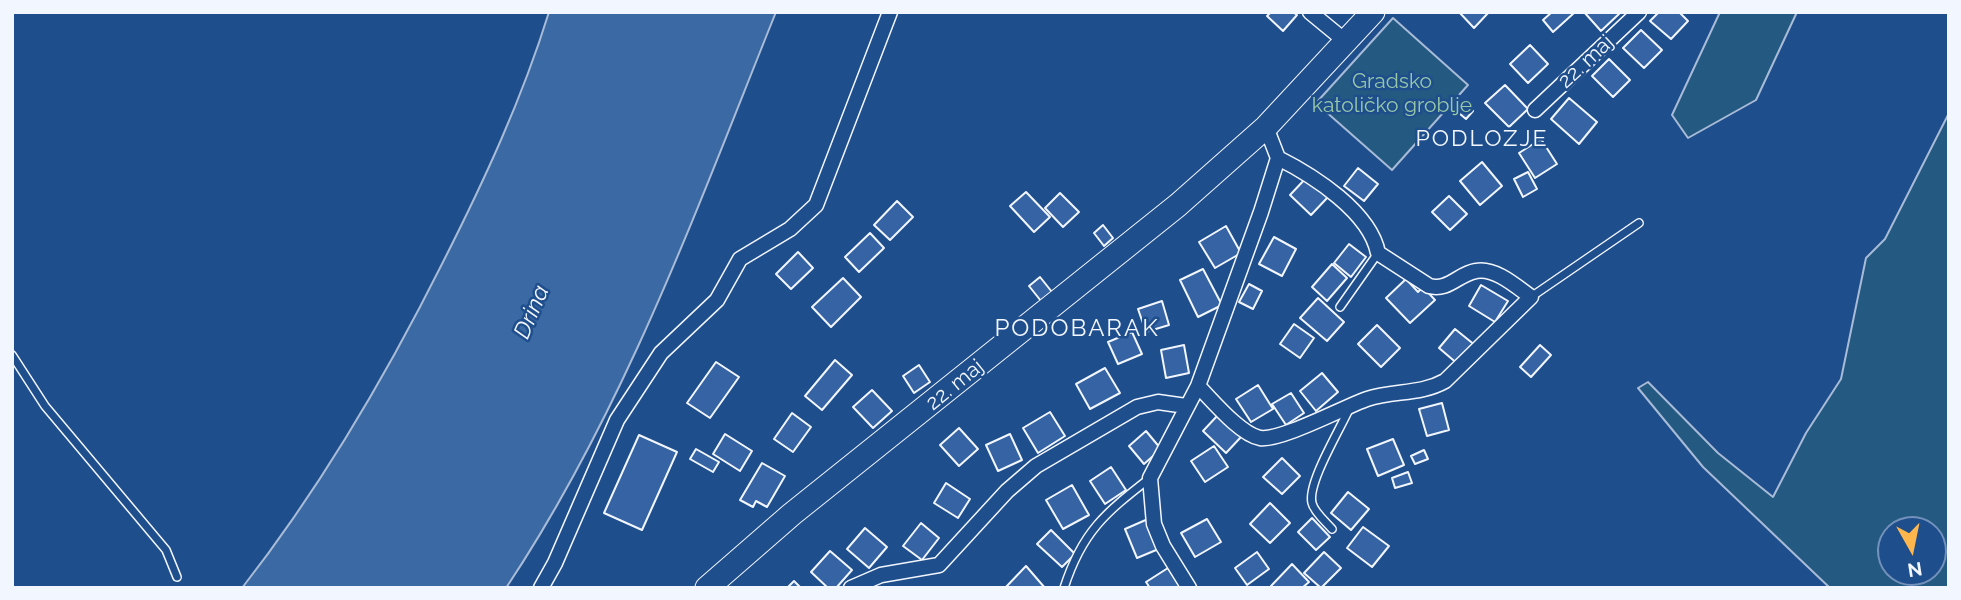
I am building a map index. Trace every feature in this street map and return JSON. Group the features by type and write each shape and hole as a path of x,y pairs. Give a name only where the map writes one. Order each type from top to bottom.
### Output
{"main road":[{"name":"22. maj","path":"707,588 792,514 1178,205 1266,127 1344,40 1373,12"}],"street":[{"path":"541,588 555,563 617,420 661,353 717,300 740,259 790,229 816,205 890,12"},
{"path":"1310,12 1344,40"},
{"name":"22. maj","path":"1535,110 1638,13"},
{"path":"1189,588 1163,546 1154,524 1150,478 1198,386 1278,158 1266,127"},
{"path":"1198,386 1224,413 1259,438 1282,435 1368,399 1430,390 1445,381 1531,297 1499,275 1476,270 1439,288 1429,286 1378,253 1375,239 1365,223 1308,173 1278,158"},
{"path":"850,588 881,575 939,565 1007,491 1036,466 1137,407 1158,402 1186,406"}],"lane":[{"path":"1531,297 1639,223"},
{"path":"1340,307 1378,253"},
{"path":"12,355 45,406 166,550 177,577"},
{"path":"1332,529 1312,505 1312,496 1350,407"},
{"path":"1064,588 1071,567 1097,521 1150,478"}],"green space":[{"path":"1720,12 1797,12 1756,100 1688,138 1672,115"},
{"name":"Gradsko katoličko groblje","path":"1393,18 1468,85 1392,170 1316,103"},
{"path":"1949,113 1949,588 1830,588 1703,467 1638,388 1648,382 1718,453 1773,497 1806,433 1841,379 1866,258 1885,239"}],"water":[{"name":"Drina","path":"549,12 776,12 656,307 587,451 506,588 242,588 299,510 351,430 421,305 501,139"}],"building":[{"path":"1271,12 1293,12 1297,15 1283,31 1267,16"},
{"path":"1459,12 1489,12 1474,28"},
{"path":"1552,12 1574,13 1553,32 1543,20"},
{"path":"1584,12 1619,12 1620,13 1601,31"},
{"path":"1659,12 1679,12 1688,21 1671,39 1650,21"},
{"path":"1641,30 1662,50 1644,68 1623,48"},
{"path":"1530,45 1548,64 1528,83 1510,64"},
{"path":"1609,59 1630,80 1613,97 1592,76"},
{"path":"1505,85 1528,109 1509,127 1485,103"},
{"path":"1569,98 1597,122 1579,144 1551,119"},
{"path":"1462,101 1473,111 1466,119 1454,109"},
{"path":"1541,139 1557,164 1535,178 1519,153"},
{"path":"1482,162 1502,186 1480,205 1460,181"},
{"path":"1358,168 1378,184 1364,201 1344,186"},
{"path":"1528,172 1537,189 1523,197 1514,179"},
{"path":"1307,177 1328,197 1311,215 1290,195"},
{"path":"1026,192 1050,217 1034,232 1010,206"},
{"path":"1060,193 1079,212 1063,227 1045,208"},
{"path":"1449,196 1467,214 1450,230 1432,212"},
{"path":"897,201 913,217 890,240 874,225"},
{"path":"1103,225 1113,238 1104,246 1094,233"},
{"path":"1226,226 1241,253 1215,268 1199,242"},
{"path":"870,233 884,248 859,272 845,257"},
{"path":"1274,237 1296,249 1282,276 1259,264"},
{"path":"1349,244 1366,257 1351,277 1334,263"},
{"path":"798,252 813,268 791,289 776,274"},
{"path":"1332,264 1347,278 1327,301 1312,287"},
{"path":"1203,269 1222,305 1198,317 1180,280"},
{"path":"1040,277 1052,292 1041,301 1029,286"},
{"path":"843,278 861,297 831,327 812,307"},
{"path":"1406,279 1418,292 1423,287 1435,300 1410,323 1386,298"},
{"path":"1249,284 1262,291 1253,309 1239,302"},
{"path":"1481,285 1508,301 1495,322 1469,306"},
{"path":"1318,298 1344,322 1327,341 1300,318"},
{"path":"1162,301 1169,325 1146,332 1138,309"},
{"path":"1294,324 1314,338 1300,358 1280,344"},
{"path":"1377,325 1400,348 1381,367 1358,344"},
{"path":"1455,329 1476,346 1459,365 1439,348"},
{"path":"1132,332 1142,354 1118,364 1108,342"},
{"path":"1184,345 1189,373 1166,378 1161,350"},
{"path":"1540,345 1551,355 1531,377 1520,367"},
{"path":"835,360 852,375 822,410 805,396"},
{"path":"716,362 739,377 710,418 687,403"},
{"path":"919,365 930,382 914,393 903,376"},
{"path":"1105,368 1120,393 1090,409 1076,384"},
{"path":"1322,373 1338,392 1316,411 1300,391"},
{"path":"1258,385 1273,409 1251,422 1236,399"},
{"path":"872,390 892,411 873,428 853,407"},
{"path":"1291,393 1304,413 1286,425 1272,404"},
{"path":"1442,403 1449,430 1427,436 1419,409"},
{"path":"1050,412 1065,436 1038,453 1023,428"},
{"path":"792,413 811,427 793,452 774,439"},
{"path":"1218,415 1241,437 1226,453 1203,431"},
{"path":"959,428 978,449 959,466 940,445"},
{"path":"1146,431 1161,449 1144,464 1129,446"},
{"path":"725,434 752,451 740,471 713,454"},
{"path":"1010,434 1022,460 998,471 986,445"},
{"path":"639,435 677,452 642,530 604,513"},
{"path":"1393,439 1404,465 1378,476 1367,449"},
{"path":"1214,446 1228,467 1205,482 1191,461"},
{"path":"696,449 719,462 713,472 690,459"},
{"path":"1424,450 1428,459 1415,464 1411,456"},
{"path":"1282,458 1300,476 1282,494 1263,477"},
{"path":"762,463 785,476 767,507 756,501 753,507 740,500"},
{"path":"1111,467 1126,490 1105,504 1090,481"},
{"path":"1408,472 1412,483 1395,488 1392,478"},
{"path":"946,483 970,499 958,518 934,503"},
{"path":"1072,485 1089,515 1063,529 1046,500"},
{"path":"1348,492 1369,509 1351,530 1331,513"},
{"path":"1270,503 1290,523 1270,543 1250,524"},
{"path":"1312,518 1330,537 1316,550 1298,532"},
{"path":"1148,519 1161,548 1137,558 1125,529"},
{"path":"1207,519 1221,542 1195,557 1181,533"},
{"path":"921,523 939,538 922,560 903,546"},
{"path":"1363,527 1389,546 1372,567 1347,548"},
{"path":"865,528 887,547 869,568 847,549"},
{"path":"1051,530 1075,554 1062,567 1037,544"},
{"path":"830,551 852,570 836,588 828,588 811,572"},
{"path":"1257,552 1269,569 1247,585 1235,568"},
{"path":"1324,552 1341,568 1321,588 1304,573"},
{"path":"1292,564 1309,582 1302,588 1273,588 1271,586"},
{"path":"1026,566 1045,588 1005,588"},
{"path":"1168,568 1181,588 1150,588 1146,582"},
{"path":"794,581 801,588 787,588"}],"district":[{"name":"PODLOZJE","path":"1482,139"},
{"name":"PODOBARAK","path":"1077,329"}]}
